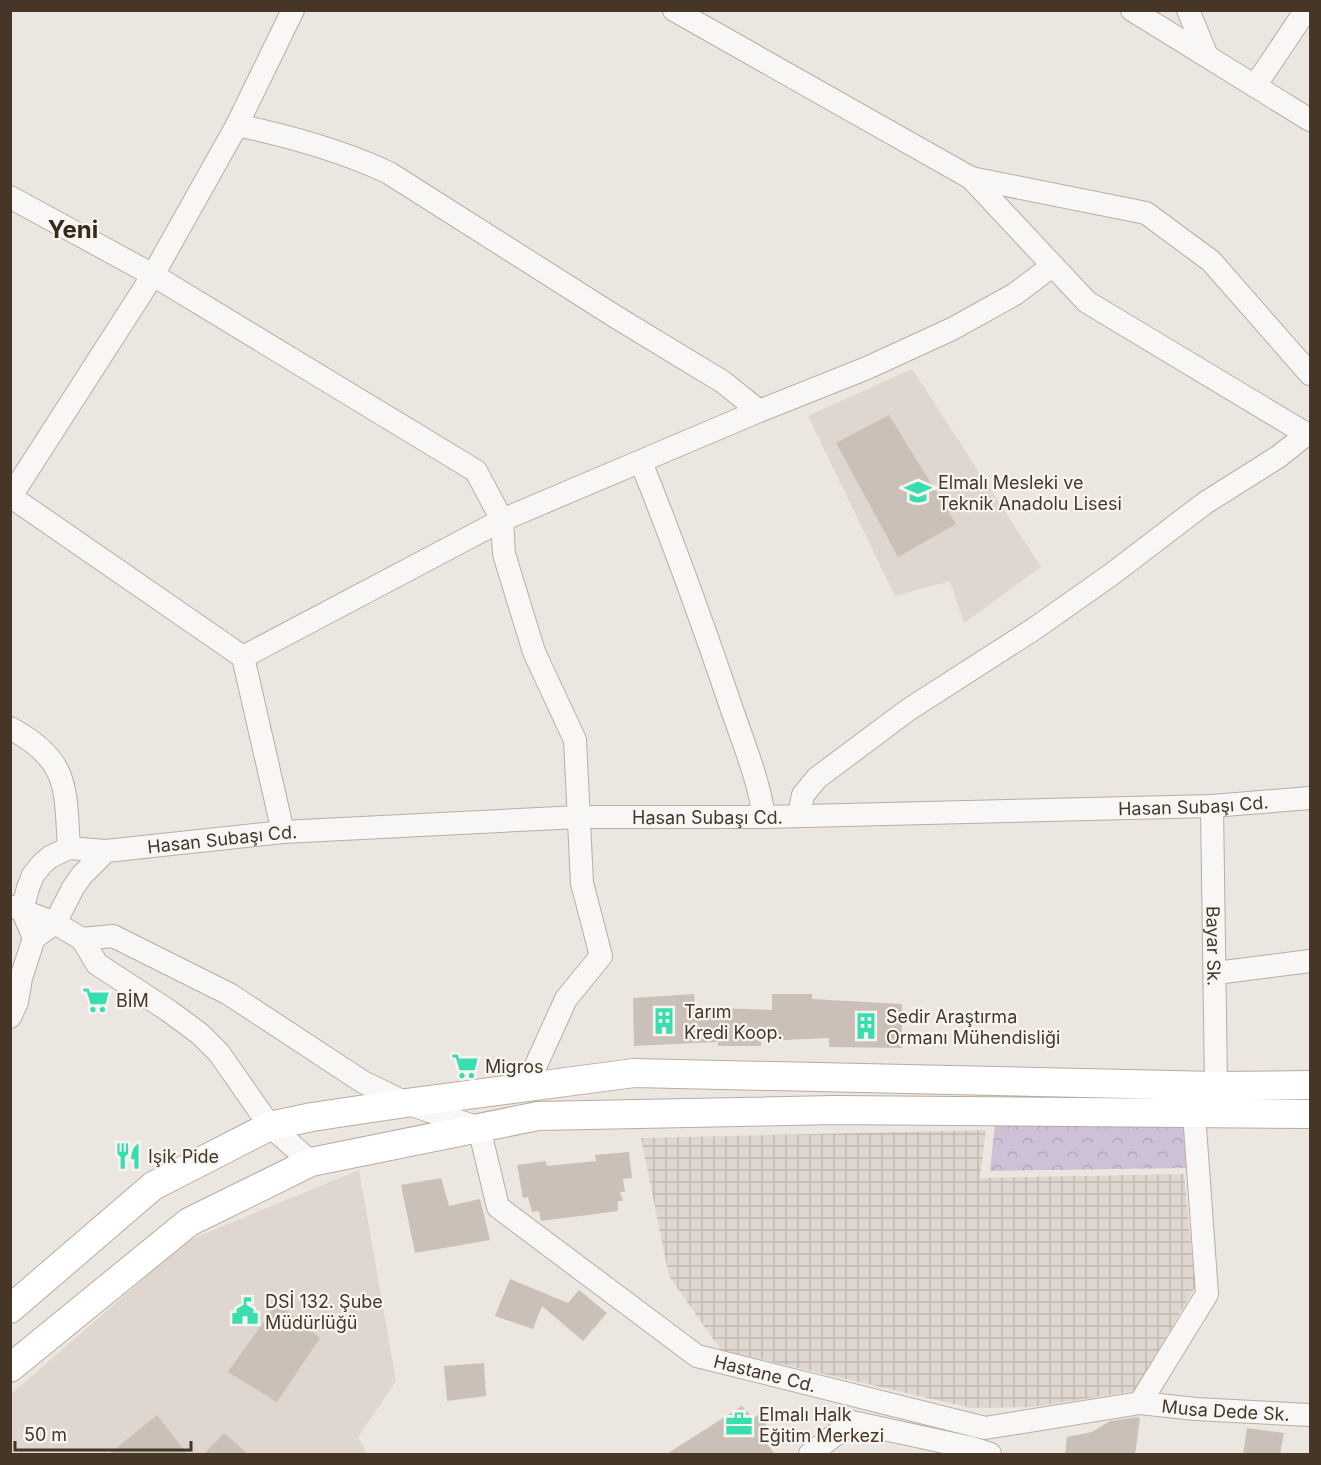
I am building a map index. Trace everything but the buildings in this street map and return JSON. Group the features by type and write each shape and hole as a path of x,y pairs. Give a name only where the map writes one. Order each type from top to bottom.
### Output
{"main road":[{"path":"10,1309 153,1186 270,1126 312,1117 406,1102 634,1073 1216,1086 1311,1084"},
{"path":"10,1368 189,1222 311,1162 538,1116 835,1110 1311,1114"}],"street":[{"path":"283,832 243,657 11,496 153,275 237,124 293,10"},
{"path":"674,10 971,178 1087,302 1309,435 1205,503 1112,574 1034,629 879,731 817,778 803,795 799,815"},
{"path":"1132,10 1311,120"},
{"path":"1188,10 1206,56"},
{"path":"1255,86 1306,10"},
{"path":"237,124 362,160 389,173 723,382 759,411"},
{"path":"971,178 1146,213 1211,261 1311,374"},
{"path":"10,197 153,275 476,471 502,520 504,554 534,652 574,740 582,883 601,956 566,999 526,1087"},
{"path":"243,657 502,520 759,411 867,368 952,329 1015,294 1052,266"},
{"path":"641,462 680,558 761,794 764,817"},
{"path":"10,728 31,739 42,748 59,772 64,786 69,848 50,857 42,864 33,875 16,908"},
{"name":"Hasan Subaşı Cd.","path":"69,848 106,851 283,832 578,817 764,817 1212,806 1311,798"},
{"name":"Bayar Sk.","path":"1212,806 1216,1086"},
{"path":"10,1017 17,1002 16,978 34,938 55,923 82,875 106,851"},
{"path":"16,908 55,923 82,939 97,964 200,1034 219,1053 270,1126 311,1162"},
{"path":"16,908 34,938"},
{"path":"82,939 113,936 229,994 363,1082 406,1102 479,1128"},
{"path":"1216,973 1311,961"},
{"path":"1140,1404 1207,1294 1194,1113"},
{"name":"Hastane Cd.","path":"479,1128 498,1207 697,1356 985,1428 1140,1404"},
{"name":"Musa Dede Sk.","path":"1140,1404 1311,1415"},
{"path":"810,1455 852,1422 981,1451 985,1428"}],"shaded area":[{"name":"Elmalı Mesleki ve Teknik Anadolu Lisesi","path":"912,369 1041,567 964,623 950,581 895,596 808,416"},
{"path":"986,1130 980,1178 1184,1174 1195,1287 1135,1391 1032,1407 971,1408 721,1350 669,1276 641,1138"},
{"name":"DSİ 132. Şube Müdürlüğü","path":"359,1170 396,1381 358,1437 367,1454 11,1454 10,1395 187,1241"}],"green space":[{"path":"1184,1121 1186,1168 990,1171 995,1123"}],"place":[{"name":"Elmalı Mesleki ve Teknik Anadolu Lisesi","path":"918,492"},
{"name":"BİM","path":"96,1000"},
{"name":"Tarım Kredi Koop.","path":"664,1021"},
{"name":"Sedir Araştırma Ormanı Mühendisliği","path":"866,1026"},
{"name":"Migros","path":"465,1066"},
{"name":"Işik Pide","path":"128,1156"},
{"name":"DSİ 132. Şube Müdürlüğü","path":"245,1311"},
{"name":"Elmalı Halk Eğitim Merkezi","path":"739,1424"}],"district":[{"name":"Yeni","path":"73,229"}]}
